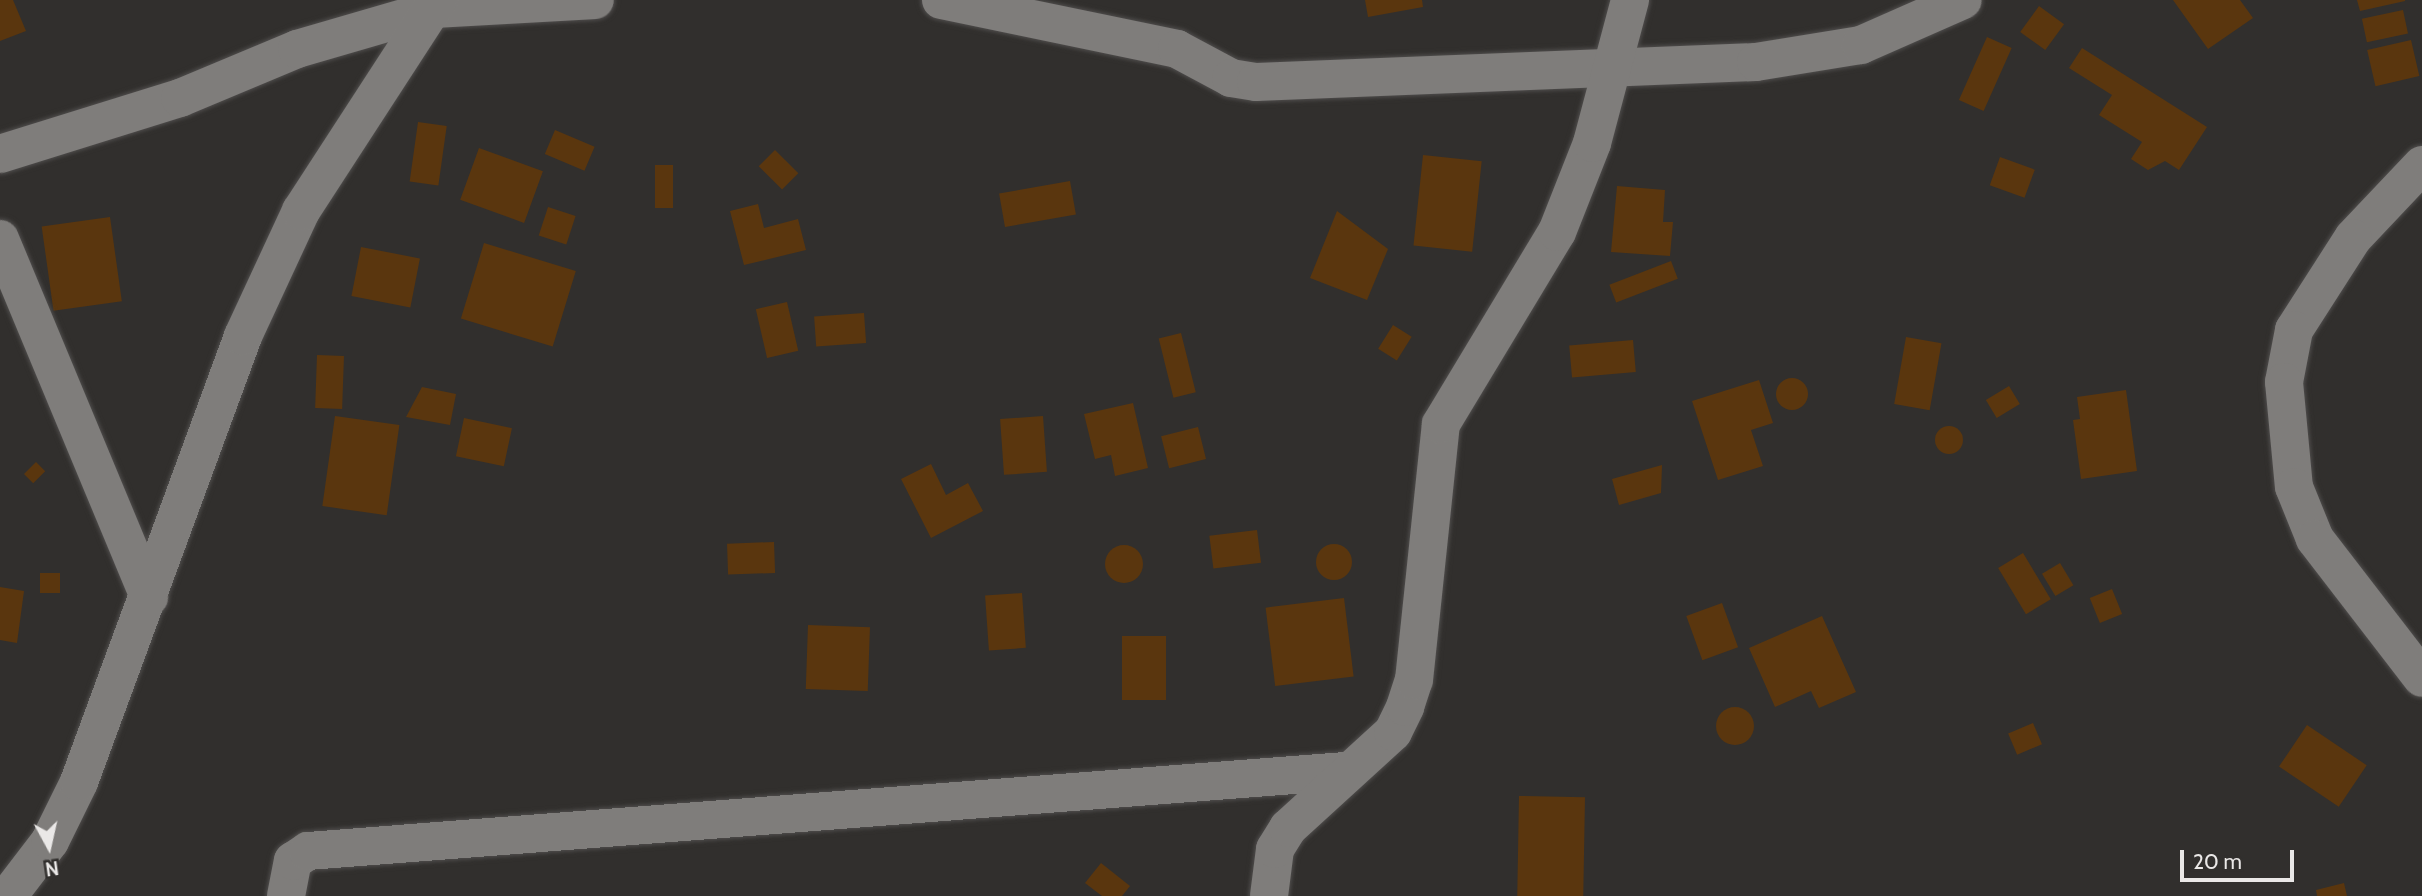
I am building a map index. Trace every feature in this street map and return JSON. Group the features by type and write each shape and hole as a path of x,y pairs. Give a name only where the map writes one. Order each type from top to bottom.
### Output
{"street":[{"path":"0,154 180,98 298,49 437,4 595,0"},
{"path":"941,0 1177,49 1231,78 1256,82 1756,62 1840,51 1963,0"},
{"path":"1269,896 1275,849 1346,771 1393,732 1414,680 1441,424 1557,232 1614,66 1630,0"},
{"path":"9,896 50,841 79,782 243,336 301,211 369,99 437,4"},
{"path":"2422,165 2353,238 2294,330 2284,382 2294,487 2315,539 2422,678"},
{"path":"0,239 149,597"},
{"path":"286,896 293,861 308,851 1346,771"}],"building":[{"path":"0,0 13,0 26,31 0,41"},
{"path":"1365,0 1422,0 1423,7 1368,17"},
{"path":"2173,0 2240,0 2253,18 2208,49"},
{"path":"2357,0 2405,0 2405,1 2360,11"},
{"path":"2039,6 2064,24 2045,50 2020,32"},
{"path":"2403,10 2408,33 2367,42 2362,19"},
{"path":"1987,37 2012,48 1984,111 1959,100"},
{"path":"2411,40 2419,76 2375,86 2367,50"},
{"path":"2082,48 2207,127 2179,170 2165,161 2148,170 2131,159 2142,142 2099,115 2112,95 2069,68"},
{"path":"418,122 447,126 438,185 410,181"},
{"path":"555,130 595,147 584,171 545,154"},
{"path":"479,148 543,171 524,223 460,200"},
{"path":"775,150 798,173 782,190 759,166"},
{"path":"1423,155 1482,161 1472,252 1413,246"},
{"path":"2000,157 2035,170 2025,198 1990,185"},
{"path":"655,165 673,165 673,208 655,208"},
{"path":"1070,181 1076,214 1005,227 999,194"},
{"path":"1617,186 1665,190 1663,222 1673,222 1670,256 1611,252"},
{"path":"758,204 764,228 798,219 806,250 744,265 730,211"},
{"path":"548,207 576,216 566,244 539,236"},
{"path":"1337,211 1388,249 1367,300 1310,278"},
{"path":"110,217 122,301 54,311 42,227"},
{"path":"484,243 576,271 553,347 461,319"},
{"path":"361,247 420,258 410,308 351,296"},
{"path":"1671,261 1678,279 1616,302 1609,285"},
{"path":"787,302 798,351 767,358 756,309"},
{"path":"864,313 866,343 816,346 814,316"},
{"path":"1393,325 1412,337 1397,360 1378,349"},
{"path":"1181,333 1196,392 1173,398 1159,339"},
{"path":"1906,337 1941,343 1930,410 1894,404"},
{"path":"1633,340 1636,372 1572,377 1569,346"},
{"path":"317,355 344,356 342,409 315,408"},
{"path":"1792,378 1803,383 1808,394 1803,405 1792,410 1781,405 1776,394 1781,383"},
{"path":"1759,380 1773,423 1751,430 1763,466 1718,480 1692,401"},
{"path":"2009,386 2020,404 1997,418 1986,400"},
{"path":"422,387 456,394 450,425 406,417"},
{"path":"2126,390 2137,471 2081,479 2073,420 2080,419 2077,397"},
{"path":"1133,403 1148,468 1115,476 1111,455 1095,459 1084,414"},
{"path":"335,416 399,425 387,515 322,506"},
{"path":"1043,416 1047,472 1004,475 1000,419"},
{"path":"464,418 512,428 504,466 456,456"},
{"path":"1949,426 1959,430 1963,440 1959,450 1949,454 1939,450 1935,440 1939,430"},
{"path":"1198,427 1206,459 1169,468 1161,436"},
{"path":"36,462 45,471 33,483 24,474"},
{"path":"931,464 946,495 968,483 983,511 931,538 901,479"},
{"path":"1662,465 1661,493 1619,505 1612,479"},
{"path":"1257,530 1261,563 1213,569 1209,536"},
{"path":"774,542 775,573 728,575 727,544"},
{"path":"1334,544 1347,549 1352,562 1347,575 1334,580 1321,575 1316,562 1321,549"},
{"path":"1124,545 1138,550 1143,564 1138,578 1124,583 1110,578 1105,564 1110,550"},
{"path":"2023,553 2051,599 2026,614 1998,568"},
{"path":"2060,563 2073,585 2055,596 2042,574"},
{"path":"40,573 60,573 60,593 40,593"},
{"path":"0,587 24,591 17,643 0,640"},
{"path":"2112,589 2122,614 2100,623 2090,598"},
{"path":"1022,593 1026,648 989,650 985,596"},
{"path":"1344,598 1354,676 1275,686 1266,608"},
{"path":"1722,603 1738,647 1702,660 1686,616"},
{"path":"1822,616 1856,692 1819,708 1811,691 1775,707 1749,648"},
{"path":"808,625 870,627 868,691 806,689"},
{"path":"1122,636 1166,636 1166,700 1122,700"},
{"path":"1735,707 1749,712 1754,726 1749,740 1735,745 1721,740 1716,726 1721,712"},
{"path":"2033,723 2042,744 2017,755 2008,734"},
{"path":"2307,725 2367,765 2339,807 2279,766"},
{"path":"1519,796 1585,797 1583,896 1517,896"},
{"path":"1101,863 1130,886 1122,896 1102,896 1085,883"},
{"path":"2344,883 2347,896 2317,896 2316,890"}]}
